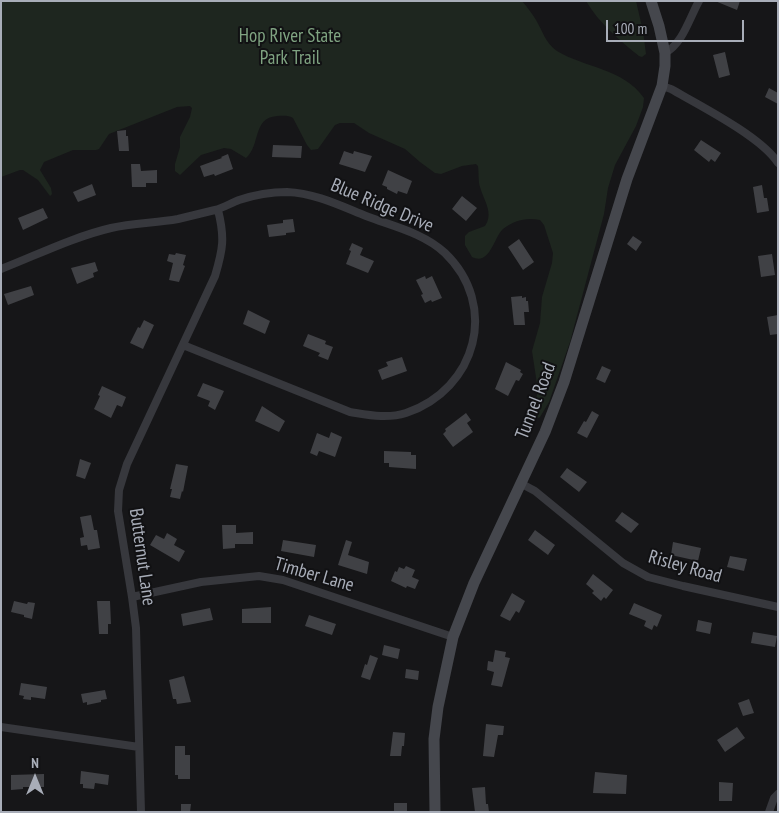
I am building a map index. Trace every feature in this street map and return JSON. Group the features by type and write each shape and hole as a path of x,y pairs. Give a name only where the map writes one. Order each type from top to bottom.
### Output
{"main road":[{"name":"Tunnel Road","path":"436,812 434,739 438,707 453,637 474,583 545,432 564,382 627,179 662,86 665,53 651,1"}],"street":[{"path":"665,53 674,48 681,38 699,1"},
{"path":"662,86 671,89 756,141 774,156 778,163"},
{"name":"Blue Ridge Drive","path":"1,269 109,228 177,219 218,210 240,200 266,194 288,192 313,195 424,238 444,252 460,270 470,294 475,318 473,346 464,368 452,383 433,400 406,413 379,417 350,412 183,345"},
{"name":"Butternut Lane","path":"142,812 136,628 118,511 119,490 127,464 216,276 222,253 223,230 218,210"},
{"name":"Risley Road","path":"520,483 535,490 623,563 648,576 683,586 778,607"},
{"name":"Timber Lane","path":"132,597 201,582 258,576 283,580 453,637"},
{"path":"1,727 139,747"},
{"path":"769,812 774,798 778,794"}],"green space":[{"name":"Hop River State Park Trail","path":"1,1 522,1 553,48 568,57 615,74 625,80 644,98 643,107 636,126 615,165 570,342 549,402 540,417 534,420 531,414 537,395 532,351 540,323 542,297 553,253 544,225 540,220 530,219 516,221 503,229 483,258 472,257 465,245 465,236 469,232 485,226 489,216 479,185 478,166 476,164 462,166 441,174 435,173 405,149 369,133 354,123 335,125 318,149 311,150 293,118 277,116 269,118 260,127 251,153 246,158 231,149 224,148 201,155 180,175 175,171 175,164 180,147 180,137 190,117 192,108 190,106 177,107 109,134 99,149 73,150 44,162 40,170 51,188 52,194 50,196 38,180 23,170 1,177"},
{"path":"586,1 636,1 646,54 642,57 639,56 617,37 603,24"}],"building":[{"path":"715,1 740,1 737,10"},
{"path":"725,52 730,75 719,78 713,55"},
{"path":"769,88 778,93 778,104 765,97"},
{"path":"126,130 129,151 119,151 117,131"},
{"path":"701,140 721,153 715,162 711,159 709,162 694,150"},
{"path":"273,145 302,146 301,158 272,157"},
{"path":"344,151 353,154 354,151 372,156 365,172 339,164"},
{"path":"228,154 233,169 215,176 214,174 204,177 200,166"},
{"path":"131,164 140,164 141,171 157,170 157,183 146,183 146,187 132,187"},
{"path":"388,170 412,181 407,194 398,191 397,194 382,185"},
{"path":"92,184 96,195 78,202 73,192"},
{"path":"762,185 769,211 757,213 753,187"},
{"path":"462,196 477,208 466,221 452,209"},
{"path":"43,208 48,218 23,230 18,218"},
{"path":"293,219 295,232 269,237 267,225 283,223 283,220"},
{"path":"633,236 642,242 636,251 627,244"},
{"path":"519,239 534,262 523,270 508,247"},
{"path":"352,243 363,248 360,255 374,261 368,273 346,264"},
{"path":"176,253 186,255 183,265 185,266 179,282 169,280 173,263 167,261 169,254 175,255"},
{"path":"772,254 775,275 761,277 758,256"},
{"path":"95,262 98,271 93,273 94,277 77,284 71,268"},
{"path":"425,276 426,279 432,276 442,298 425,303 416,280"},
{"path":"31,286 34,295 8,305 4,294"},
{"path":"522,296 522,298 526,297 526,301 528,301 529,312 524,312 525,325 514,325 511,297"},
{"path":"248,310 270,321 265,334 243,324"},
{"path":"778,315 778,334 770,335 767,317"},
{"path":"144,320 154,325 143,349 130,343"},
{"path":"308,334 326,341 325,344 333,347 328,360 318,356 320,353 303,346"},
{"path":"402,357 407,371 382,380 378,370 388,366 386,362"},
{"path":"506,362 521,370 520,372 523,374 519,381 516,380 508,396 495,389"},
{"path":"602,366 611,370 605,383 596,379"},
{"path":"203,383 224,391 215,410 208,406 210,401 197,396"},
{"path":"102,386 126,397 122,407 117,405 111,418 94,409"},
{"path":"262,406 285,421 279,432 255,421"},
{"path":"592,411 599,415 587,438 577,433"},
{"path":"466,413 471,420 467,423 473,432 453,447 443,434 446,431 445,429"},
{"path":"331,432 342,437 335,457 319,451 317,456 310,453 317,433 329,438"},
{"path":"384,451 411,452 411,455 416,455 416,469 389,467 389,463 384,463"},
{"path":"80,459 91,463 85,479 76,476"},
{"path":"176,464 188,466 180,499 170,497"},
{"path":"567,468 587,482 579,492 560,477"},
{"path":"622,512 639,524 631,533 615,521"},
{"path":"91,515 94,530 97,530 100,548 88,550 87,545 81,546 80,538 84,537 80,517"},
{"path":"222,525 236,525 236,533 253,532 253,544 235,544 235,548 223,549"},
{"path":"535,530 555,545 548,555 528,540"},
{"path":"167,533 177,539 174,545 185,551 179,562 150,545 156,535 164,539"},
{"path":"283,540 316,545 314,557 281,551"},
{"path":"346,540 352,542 348,555 369,562 367,574 338,565"},
{"path":"673,542 701,548 698,561 671,555"},
{"path":"730,556 747,559 744,571 727,567"},
{"path":"406,566 415,570 412,577 419,580 415,589 407,586 406,588 391,581 399,567 404,569"},
{"path":"593,574 613,590 606,599 604,597 601,601 586,584"},
{"path":"512,593 525,601 519,613 516,611 510,621 500,616"},
{"path":"14,601 27,604 28,602 35,603 32,619 11,612"},
{"path":"97,601 110,601 111,624 108,624 108,634 99,634"},
{"path":"634,603 662,615 657,627 654,625 652,630 644,626 646,621 629,614"},
{"path":"271,607 271,623 242,623 242,609"},
{"path":"210,608 213,620 183,626 181,614"},
{"path":"309,615 336,624 332,635 305,626"},
{"path":"698,620 712,623 710,634 696,631"},
{"path":"753,632 777,636 775,647 751,643"},
{"path":"384,645 400,649 398,659 382,655"},
{"path":"495,650 506,652 505,657 510,658 502,687 491,685 494,672 487,670 488,661 493,662"},
{"path":"370,655 378,658 370,680 361,677"},
{"path":"406,669 419,671 418,680 405,678"},
{"path":"184,676 191,702 177,704 176,699 173,699 169,680"},
{"path":"21,683 47,687 45,699 31,697 31,700 23,699 24,696 19,695"},
{"path":"105,690 107,699 87,705 87,702 83,703 81,694"},
{"path":"749,699 754,713 743,716 738,703"},
{"path":"486,724 504,726 503,735 498,735 494,757 483,756"},
{"path":"737,727 745,738 725,752 717,740"},
{"path":"393,732 405,733 401,756 390,756"},
{"path":"175,746 185,746 185,755 190,755 190,779 178,779 178,775 175,775"},
{"path":"81,771 109,775 108,785 95,783 94,789 83,788 83,784 80,784"},
{"path":"595,772 627,775 626,794 593,793"},
{"path":"44,774 44,787 23,787 23,789 11,790 11,775"},
{"path":"719,782 733,783 732,801 719,801"},
{"path":"485,787 486,804 488,804 489,812 475,812 472,788"},
{"path":"394,803 407,803 407,812 394,812"},
{"path":"181,804 191,804 190,812 181,812"}]}
